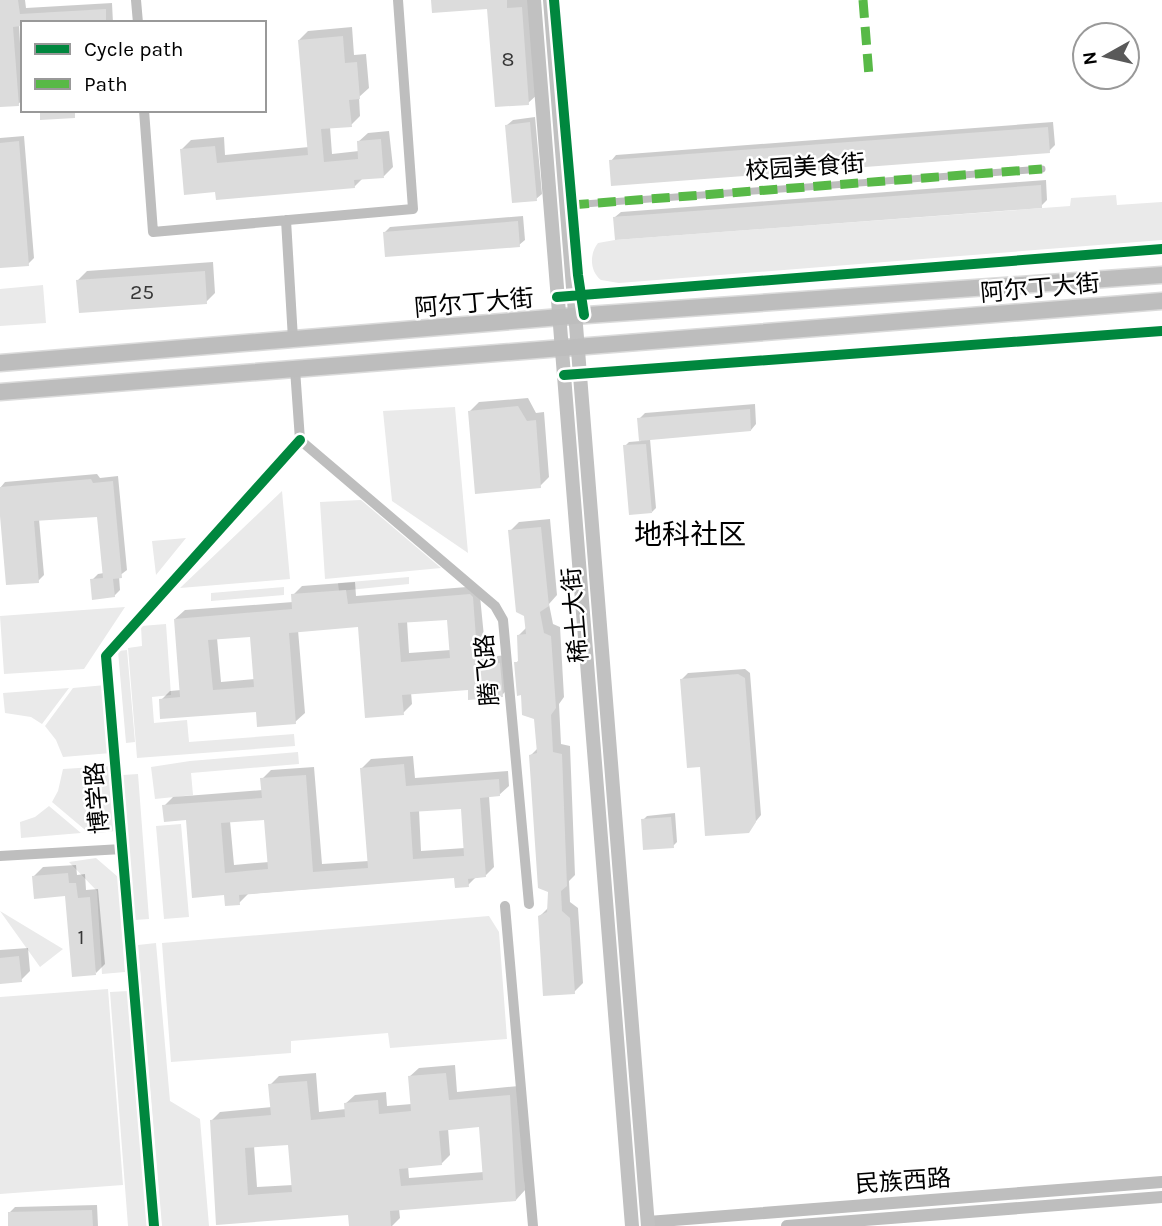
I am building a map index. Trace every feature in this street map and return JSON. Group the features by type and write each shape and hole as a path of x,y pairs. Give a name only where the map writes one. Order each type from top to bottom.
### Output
{"main road":[{"name":"稀土大街","path":"534,0 569,348 646,1225"},
{"name":"稀土大街","path":"550,0 566,316"},
{"name":"阿尔丁大街","path":"0,363 566,316 1162,275"},
{"name":"阿尔丁大街","path":"0,392 1162,301"},
{"name":"稀土大街","path":"569,348 632,1226"}],"street":[{"path":"136,0 138,21"},
{"path":"144,112 153,232 413,209 398,0"},
{"name":"校园美食街","path":"572,205 1042,169"},
{"path":"286,220 293,339"},
{"path":"295,369 300,440"},
{"name":"博学路","path":"154,1226 106,656 300,440"},
{"name":"腾飞路","path":"300,440 495,606 503,620 529,904"},
{"path":"0,856 122,849"},
{"path":"505,906 533,1226"},
{"name":"民族西路","path":"646,1225 1162,1182"},
{"name":"民族西路","path":"787,1226 1162,1197"}],"shaded area":[{"path":"1116,195 1117,205 1162,202 1162,240 619,283 601,280 597,277 592,263 593,252 598,243 615,240 1070,206 1071,198"},
{"path":"43,285 46,323 0,326 0,289"},
{"path":"455,407 468,553 392,501 383,411"},
{"path":"282,491 290,579 180,588"},
{"path":"361,500 441,568 325,579 320,502"},
{"path":"186,538 156,575 152,541"},
{"path":"409,577 409,584 339,591 338,583"},
{"path":"284,587 284,595 211,601 211,593"},
{"path":"125,607 84,669 4,674 0,616"},
{"path":"166,624 171,695 152,697 154,723 187,720 189,742 294,734 295,746 137,758 128,648 142,646 141,626"},
{"path":"127,650 135,742 126,743 118,651"},
{"path":"106,685 111,753 63,757 56,740 45,726 73,688"},
{"path":"69,688 42,724 31,717 5,713 3,693"},
{"path":"298,752 299,764 191,773 193,795 155,799 151,767"},
{"path":"110,766 115,831 90,834 52,802 58,791 63,769"},
{"path":"138,774 149,919 135,920 123,775"},
{"path":"49,806 81,833 21,838 20,822 35,817"},
{"path":"181,824 189,917 164,919 156,826"},
{"path":"96,858 118,877 125,972 102,974 97,891 69,862"},
{"path":"0,911 63,949 40,967"},
{"path":"489,916 499,932 507,1039 390,1048 388,1033 291,1041 291,1053 171,1062 162,943"},
{"path":"156,943 170,1101 200,1119 209,1226 162,1226 138,945"},
{"path":"108,989 123,1185 0,1194 0,997"},
{"path":"129,991 148,1226 128,1226 110,992"}],"building":[{"path":"0,0 18,0 20,14 106,9 106,21 21,21 21,26 13,27 19,106 0,107"},
{"path":"431,0 507,0 507,8 522,7 529,105 495,107 487,9 432,13"},
{"path":"343,36 345,63 357,62 360,99 349,100 352,127 321,129 324,162 358,159 357,141 381,139 384,178 354,180 355,188 216,200 215,192 184,195 180,149 215,146 217,163 308,155 298,40"},
{"path":"40,112 75,112 75,118 40,120"},
{"path":"530,122 537,201 512,203 505,125"},
{"path":"1048,127 1050,153 611,186 609,160"},
{"path":"19,141 29,266 0,268 0,143"},
{"path":"1041,185 1042,208 615,240 613,217"},
{"path":"518,221 520,247 385,257 383,232"},
{"path":"205,271 207,304 79,313 76,280"},
{"path":"518,406 527,421 536,420 541,488 475,494 468,411"},
{"path":"750,409 751,431 639,441 637,418"},
{"path":"646,444 652,513 629,515 623,445"},
{"path":"91,479 93,483 113,481 122,578 113,579 115,597 92,600 90,579 103,578 97,517 34,521 39,583 6,585 0,487"},
{"path":"541,527 549,606 540,612 544,633 551,636 556,708 551,715 553,752 562,754 567,886 561,891 562,911 570,918 575,994 543,996 538,916 547,912 548,892 538,888 529,755 537,753 534,719 522,715 521,695 517,696 514,662 518,662 517,635 526,634 524,616 516,612 508,530"},
{"path":"346,590 348,604 470,594 473,597 478,665 500,663 503,697 468,700 468,690 402,695 404,715 365,718 358,627 289,633 296,724 257,727 256,712 160,719 159,699 180,697 174,619 292,609 291,594","holes":["447,620 450,658 401,662 398,623","250,637 254,687 213,690 208,640"]},
{"path":"738,674 745,678 756,822 749,833 705,836 700,767 687,768 680,679"},
{"path":"404,764 406,786 499,779 500,796 480,798 486,877 468,879 469,887 455,888 454,878 239,895 240,905 225,906 224,895 192,898 186,820 164,822 162,805 262,798 260,778 306,775 313,872 368,868 360,768","holes":["461,809 464,856 413,859 410,812","264,820 268,869 225,873 221,823"]},
{"path":"671,817 674,848 643,850 641,819"},
{"path":"68,873 69,883 76,883 78,898 90,897 96,975 72,977 65,896 34,899 32,876"},
{"path":"19,956 22,982 0,984 0,958"},
{"path":"446,1073 449,1100 510,1095 516,1201 390,1211 391,1226 349,1226 348,1215 216,1225 210,1120 271,1115 268,1084 307,1081 311,1120 345,1117 344,1103 378,1100 379,1114 411,1111 408,1076","holes":["479,1127 483,1180 401,1186 399,1169 442,1165 439,1131","288,1145 292,1192 248,1195 245,1148"]},
{"path":"92,1210 93,1226 8,1226 8,1212"}],"marked path":[{"path":"863,0 869,76"},
{"path":"571,205 1042,169"}],"cycle path":[{"path":"554,0 578,275 584,315"},
{"path":"557,297 1162,249"},
{"path":"564,375 1162,331"},
{"path":"154,1226 106,656 300,440"}],"district":[{"name":"地科社区","path":"690,534"}]}
